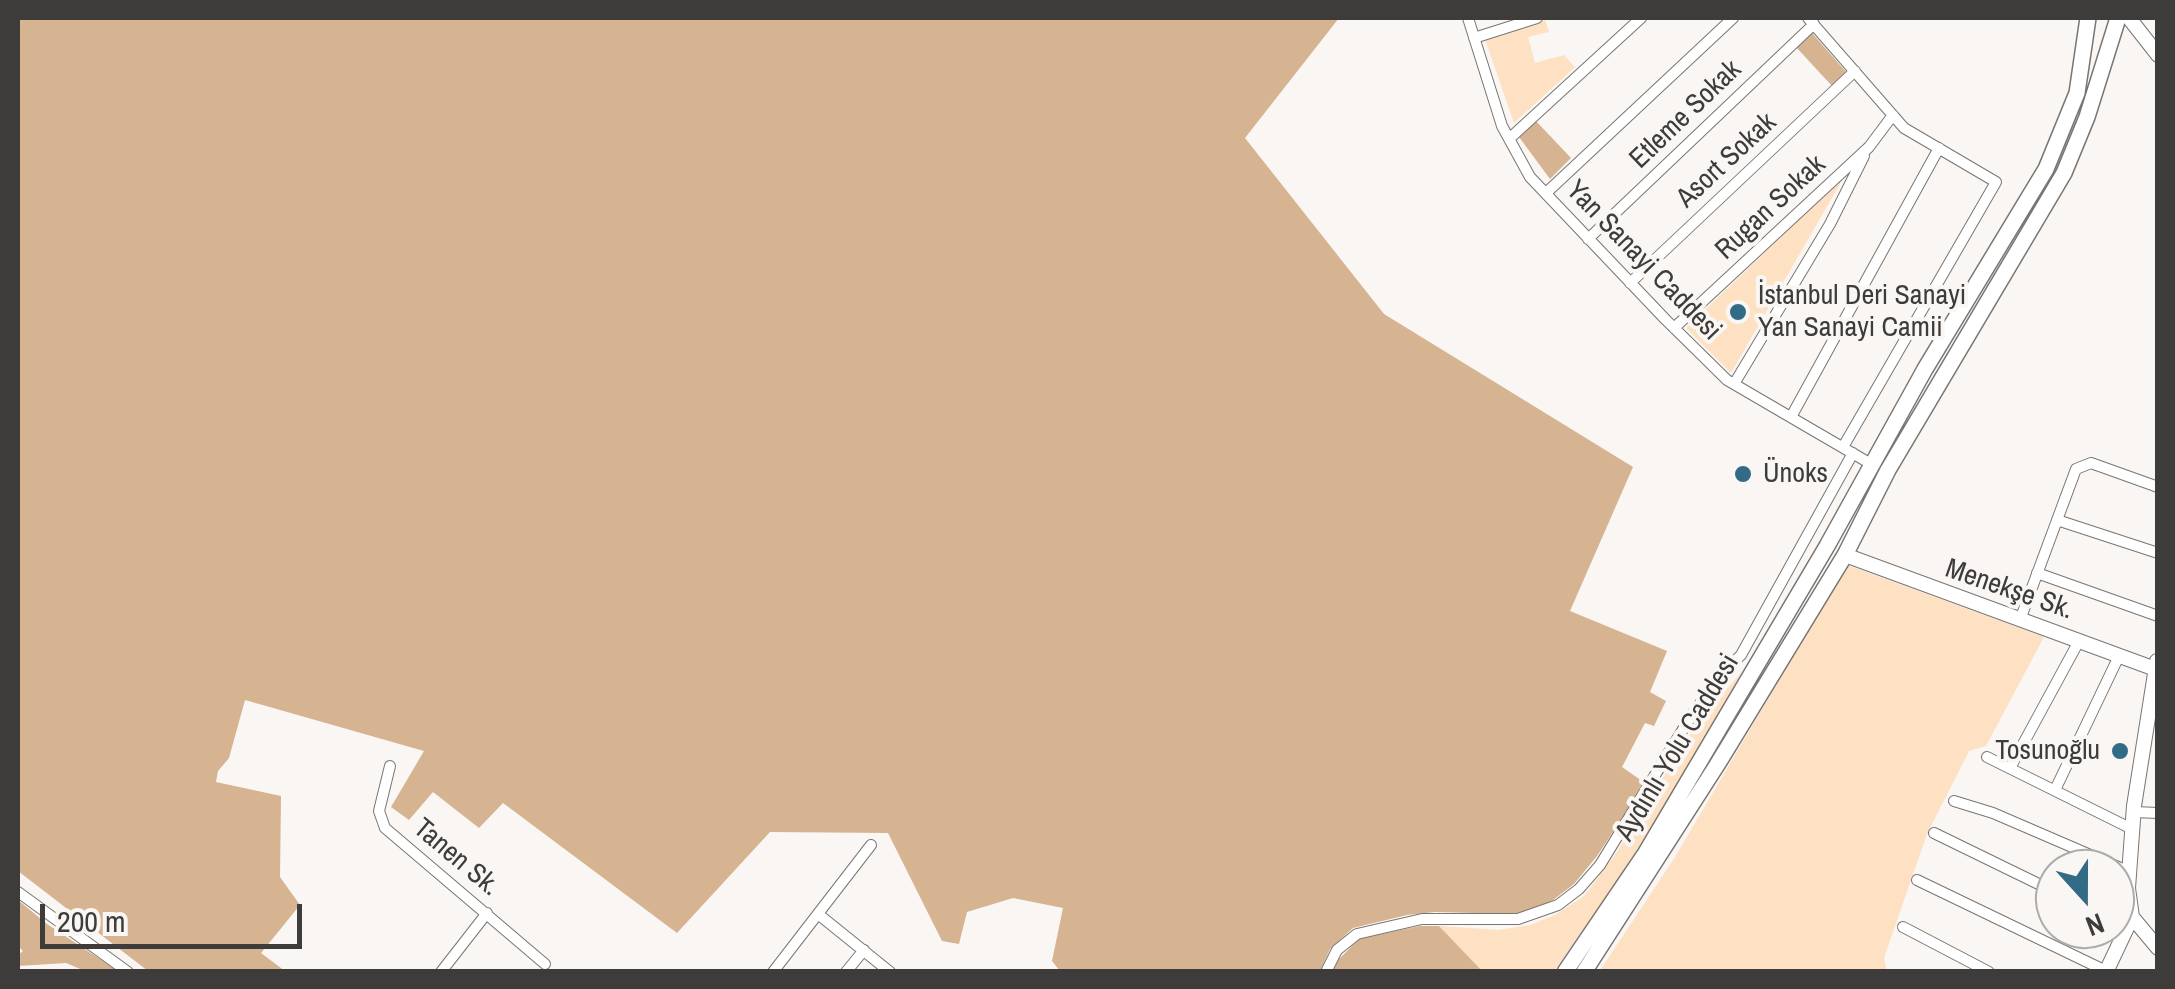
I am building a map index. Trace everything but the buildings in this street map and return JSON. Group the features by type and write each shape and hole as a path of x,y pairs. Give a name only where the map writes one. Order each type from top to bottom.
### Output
{"main road":[{"name":"Aydınlı Yolu Caddesi","path":"1565,972 1645,854 2046,169 2077,94 2088,18"},
{"name":"Aydınlı Yolu Caddesi","path":"1586,969 1717,765 1844,555 1888,470 2064,173 2118,18"},
{"path":"1827,546 1844,555"}],"street":[{"name":"Yan Sanayi Caddesi","path":"1468,18 1502,126 1530,177 1674,328 1734,384 1872,464"},
{"path":"1474,38 1537,18"},
{"path":"1510,140 1641,18"},
{"path":"1546,193 1734,18"},
{"path":"2129,18 2156,53"},
{"path":"2139,18 2156,53"},
{"path":"1326,972 1337,950 1356,934 1422,919 1518,920 1558,905 1580,889 1600,865 1692,713 1742,655 1848,450 1996,182 1904,128 1811,21"},
{"name":"Etleme Sokak","path":"1588,239 1811,21"},
{"path":"2110,43 2118,32 2130,27 2144,36"},
{"name":"Asort Sokak","path":"1630,283 1854,71"},
{"name":"Rugan Sokak","path":"1674,328 1869,146 1893,115"},
{"path":"1734,384 1830,224 1869,146"},
{"path":"1791,417 1939,148"},
{"path":"2020,620 2076,470 2091,463 2158,487"},
{"path":"2057,520 2158,552"},
{"name":"Menekşe Sk.","path":"1844,555 2118,656 2157,666"},
{"path":"2038,573 2158,616"},
{"path":"2010,768 2079,641"},
{"path":"2054,790 2118,656"},
{"path":"2131,849 2157,666"},
{"path":"1987,757 2132,828"},
{"name":"Tanen Sk.","path":"390,766 379,811 386,828 487,913 542,968"},
{"path":"1954,801 1993,813 2077,849"},
{"path":"2134,812 2158,813"},
{"path":"1934,833 2035,882"},
{"path":"773,972 872,845"},
{"path":"1917,880 2106,971"},
{"path":"18,892 128,972"},
{"path":"441,972 487,913"},
{"path":"818,914 890,972"},
{"path":"1903,928 1988,972"},
{"path":"2135,930 2158,948"},
{"path":"846,972 864,950"}],"shaded area":[{"path":"18,18 1339,18 1245,138 1384,314 1633,467 1570,611 1667,651 1650,692 1666,701 1654,726 1645,723 1622,767 1645,783 1574,884 1534,909 1515,914 1435,912 1353,928 1330,949 1320,971 1060,971 1052,961 1063,908 1013,898 967,912 959,944 942,941 888,833 770,832 677,933 503,803 479,828 433,792 409,820 391,807 424,751 245,700 229,758 218,771 216,782 281,796 280,877 300,905 261,953 285,971 148,971 18,871"},
{"path":"1545,20 1549,32 1528,37 1535,63 1564,55 1575,67 1514,123 1485,39"},
{"path":"1812,33 1847,73 1832,86 1796,47"},
{"path":"1536,121 1571,158 1550,179 1519,137"},
{"path":"1844,177 1731,373 1686,328"},
{"path":"1847,565 2044,637 1986,746 1969,751 1927,834 1884,958 1887,971 1599,972 1675,857"},
{"path":"1741,673 1681,780 1554,971 1482,971 1465,957 1439,926 1499,930 1530,925 1555,915 1584,896 1615,855 1701,717"},
{"path":"18,900 118,971 85,971 66,963 18,966 18,955 23,951 18,946"},
{"path":"1420,926 1439,926 1482,971 1333,972 1337,961 1359,939"}],"place":[{"name":"İstanbul Deri Sanayi Yan Sanayi Camii","path":"1738,312"},
{"name":"Ünoks","path":"1743,474"},
{"name":"Tosunoğlu","path":"2120,751"}]}
